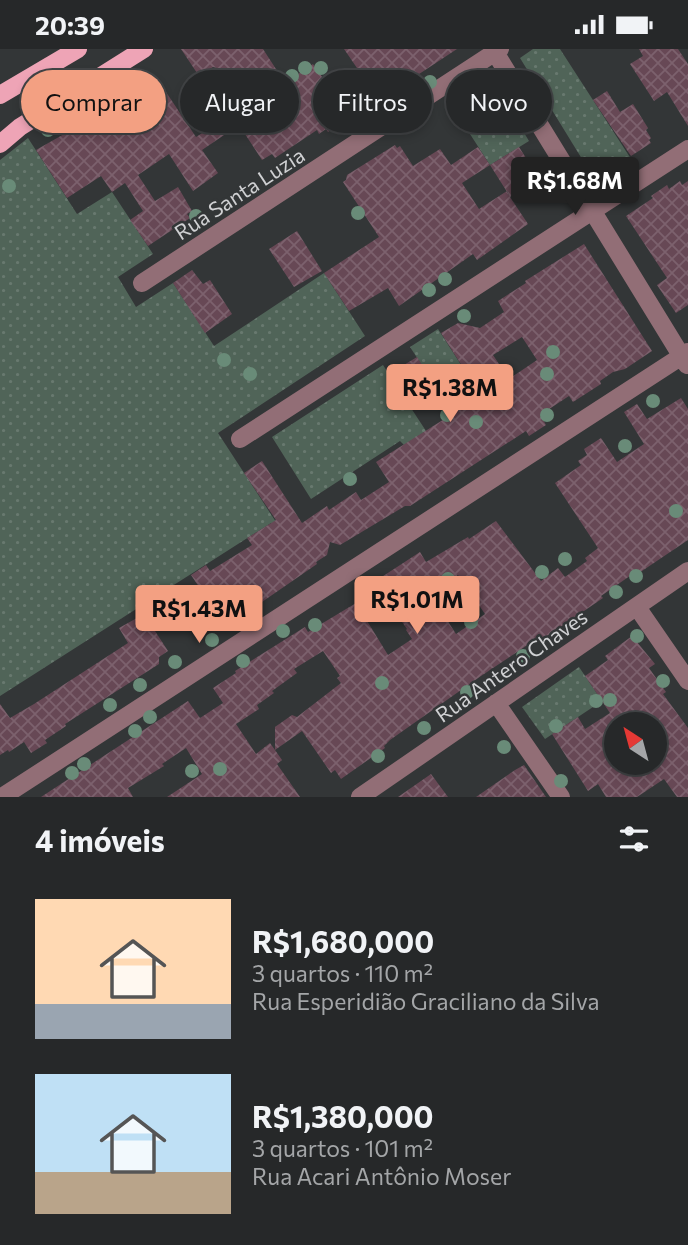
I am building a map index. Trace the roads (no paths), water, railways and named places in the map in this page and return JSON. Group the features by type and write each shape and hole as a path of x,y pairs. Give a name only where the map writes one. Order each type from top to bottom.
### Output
{"main road":[{"path":"0,95 78,49"},
{"path":"0,144 64,99 144,49"}],"street":[{"path":"2,797 418,526 686,359 496,50"},
{"name":"Rua Santa Luzia","path":"142,283 496,50"},
{"path":"240,439 688,149"},
{"name":"Rua Antero Chaves","path":"361,797 688,571"},
{"path":"637,607 688,681"},
{"path":"496,703 561,797"}]}
